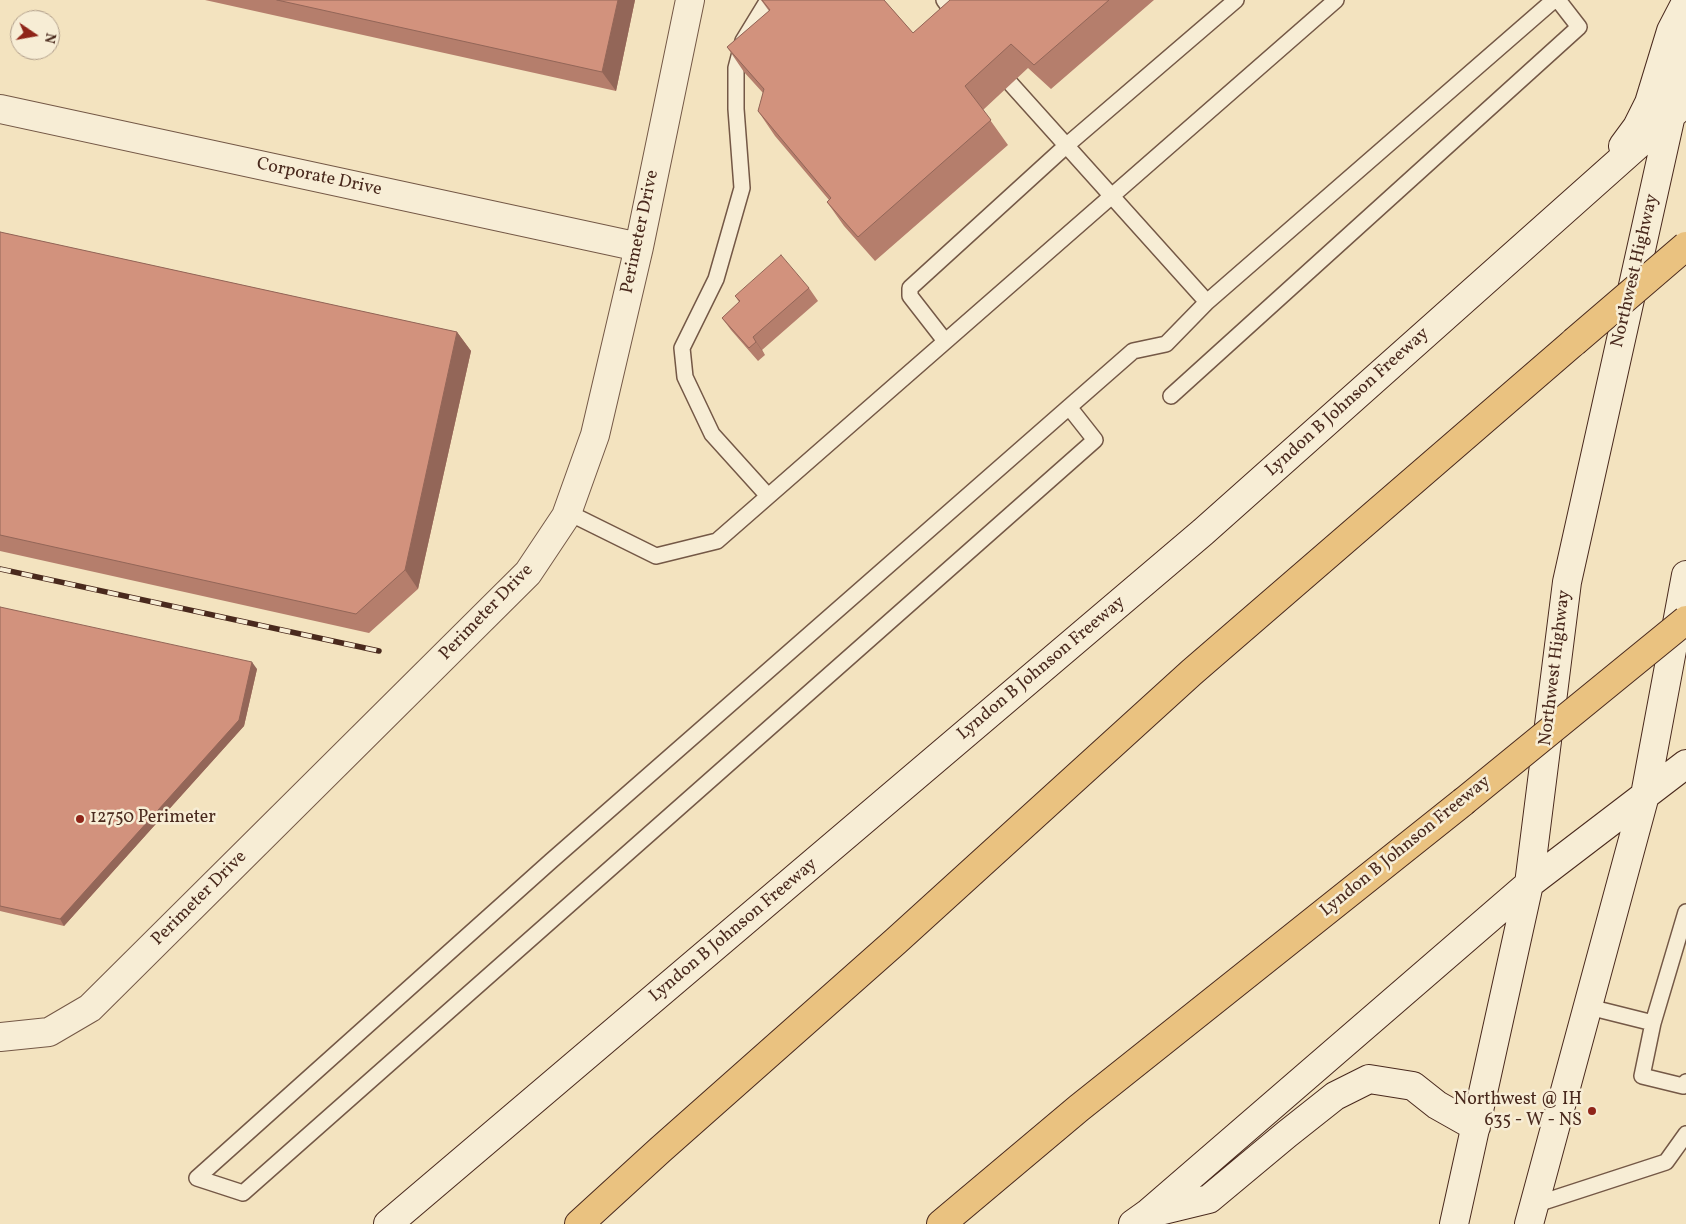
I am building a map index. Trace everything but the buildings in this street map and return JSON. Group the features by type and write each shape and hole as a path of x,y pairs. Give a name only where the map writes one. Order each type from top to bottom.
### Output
{"highway":[{"path":"579,1224 667,1143 903,935 1192,672 1686,246"},
{"name":"Lyndon B Johnson Freeway","path":"941,1224 1079,1108 1463,802 1686,620"}],"main road":[{"name":"Perimeter Drive","path":"0,1037 49,1032 90,1008 528,573 567,512 595,435 639,247 690,0"},
{"path":"1592,186 1637,127 1649,103 1671,31 1686,2"},
{"name":"Northwest Highway","path":"1454,1224 1529,884 1567,582 1678,108 1686,29"},
{"name":"Corporate Drive","path":"0,108 639,247"},
{"name":"Lyndon B Johnson Freeway","path":"388,1224 1203,532 1678,108"},
{"path":"1532,1215 1645,794 1686,575"},
{"path":"1140,1219 1529,884 1686,764"},
{"path":"1140,1219 1210,1199 1335,1096 1369,1079 1413,1086 1437,1105 1476,1127"}],"lane":[{"path":"768,0 743,41 736,68 736,109 742,188 716,279 682,348 684,377 712,434 768,496"},
{"path":"944,0 964,27"},
{"path":"944,341 910,296 910,288 1067,145 1236,0"},
{"path":"567,512 656,556 717,541 1336,0"},
{"path":"1069,407 1095,440 991,532 243,1193 197,1178 552,862 1069,407 1133,351 1166,344 1207,302 1556,0 1579,27 1171,396"},
{"path":"1012,84 1207,302"},
{"path":"1685,1085 1642,1076 1653,1023 1686,912"},
{"path":"1589,1007 1653,1023"},
{"path":"1532,1215 1666,1162 1684,1142"}],"railway":[{"path":"0,569 379,651"}],"place":[{"name":"12750 Perimeter","path":"80,819"},
{"name":"Northwest @ IH 635 - W - NS","path":"1592,1111"}]}
